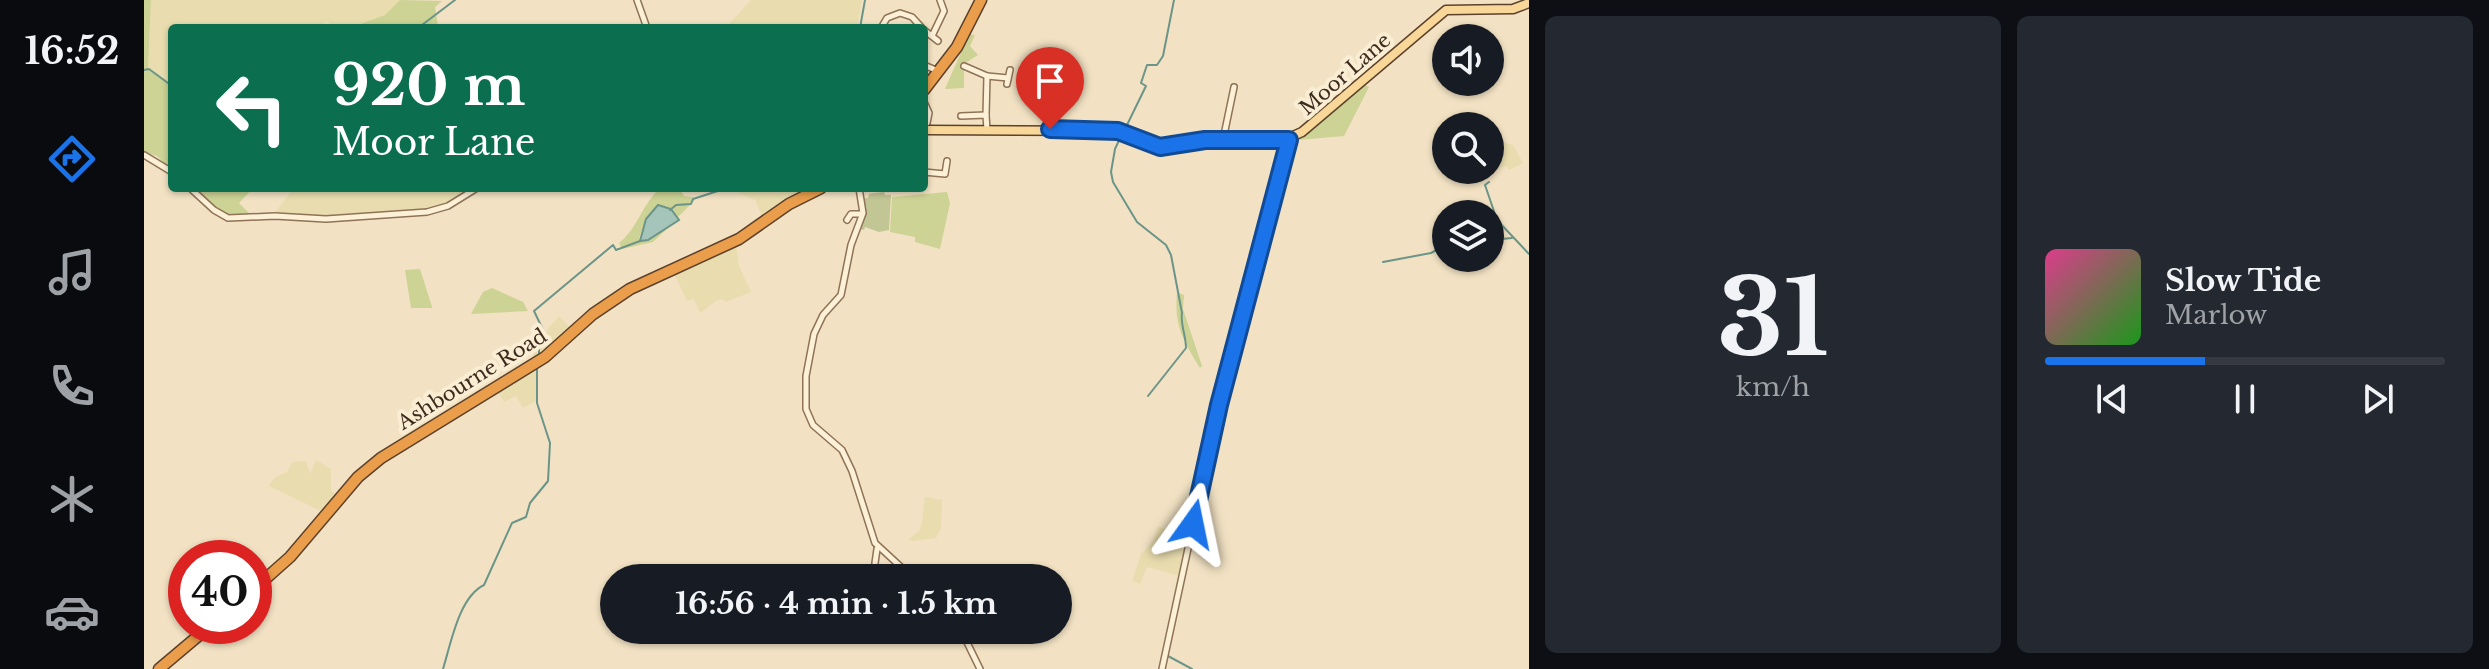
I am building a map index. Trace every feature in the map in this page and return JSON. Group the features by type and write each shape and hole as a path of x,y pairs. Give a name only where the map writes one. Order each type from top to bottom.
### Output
{"highway":[{"path":"928,85 957,47 981,0"},
{"name":"Ashbourne Road","path":"272,572 302,545 358,477 381,458 545,357 593,314 630,289 739,239 789,204 813,192"},
{"path":"159,669 189,644"}],"main road":[{"path":"1446,10 1527,8"},
{"name":"Moor Lane","path":"928,126 1118,131 1160,147 1223,141 1289,140 1446,10"}],"street":[{"path":"637,0 646,24"},
{"path":"932,36 944,11 940,0"},
{"path":"1445,0 1446,10"},
{"path":"882,24 885,17 900,13 916,24"},
{"path":"928,33 938,41"},
{"path":"969,65 987,76 1009,77"},
{"path":"928,67 939,72"},
{"path":"987,76 987,130"},
{"path":"1223,141 1234,87"},
{"path":"961,116 986,115"},
{"path":"1162,669 1219,405 1289,140"},
{"path":"144,155 168,170"},
{"path":"928,172 945,174 947,161"},
{"path":"194,192 220,215 247,219 275,216 326,219 427,212 448,206 471,192"},
{"path":"859,192 862,214 851,245 841,295 819,319 810,350 806,376 808,416 842,450 878,548 897,564"},
{"path":"847,220 850,212 862,214"},
{"path":"875,563 878,548"},
{"path":"968,644 980,669"}],"shaded area":[{"path":"151,0 400,0 385,15 360,24 330,24 327,21 322,24 168,24 168,81 148,68"},
{"path":"751,0 862,0 858,24 729,24"},
{"path":"1504,143 1513,145 1523,163 1509,170 1505,166"},
{"path":"291,192 467,192 435,209 339,218 273,215"},
{"path":"737,192 806,192 763,219 755,200"},
{"path":"736,244 739,266 751,292 726,302 722,299 716,301 700,313 694,299 687,301 673,272"},
{"path":"559,316 572,330 534,361 531,340 540,338"},
{"path":"536,366 536,401 523,408 516,396 504,402 497,390"},
{"path":"316,460 331,469 331,491 339,495 325,513 269,486 274,478 287,472 292,462 306,461 310,474"},
{"path":"925,497 942,500 941,529 936,538 908,540 919,531"},
{"path":"1158,527 1189,535 1180,576 1147,567 1140,584 1132,581 1141,554 1153,541"}],"green space":[{"path":"144,0 151,0 148,68 168,81 168,167 157,156 144,152"},
{"path":"400,0 442,1 435,7 438,24 360,24 385,15"},
{"path":"969,34 975,35 970,46 978,55 964,64 964,88 945,89"},
{"path":"1362,84 1369,87 1344,136 1298,140"},
{"path":"195,192 249,192 239,203 251,215 248,218 223,215"},
{"path":"656,192 682,192 684,196 693,197 694,201 678,217 671,209 646,219 639,238 672,224 653,242 622,249 619,243"},
{"path":"884,192 891,195 889,230 860,229 865,212 864,198"},
{"path":"947,192 950,203 940,249 915,242 915,237 890,232 892,197"},
{"path":"420,269 432,308 411,308 405,270"},
{"path":"492,288 523,302 528,311 471,314 483,292"},
{"path":"1177,292 1184,295 1183,309 1202,366 1200,368 1181,332"}],"water":[{"path":"658,205 671,209 679,220 648,240 640,241 646,219"}],"waterway":[{"path":"423,24 455,0"},
{"path":"861,24 865,0"},
{"path":"1126,127 1146,86 1141,83 1147,65 1157,65 1163,56 1174,0"},
{"path":"144,70 149,69 168,83"},
{"path":"1121,136 1115,149 1111,172 1113,182 1137,222 1166,245 1171,255 1186,343 1186,348 1148,396"},
{"path":"1486,184 1497,220 1529,254"},
{"path":"670,210 715,192"},
{"path":"1504,239 1512,238"},
{"path":"539,354 539,343 545,334 534,311 613,245 616,250 640,241"},
{"path":"1383,262 1432,252"},
{"path":"443,669 462,610 475,591 484,585 512,523 526,517 530,503 548,481 550,443 537,403 537,367"},
{"path":"1168,656 1192,669"}],"route":[{"path":"1050,129 1118,131 1160,147 1205,140 1289,140 1219,405 1193,524"}]}
